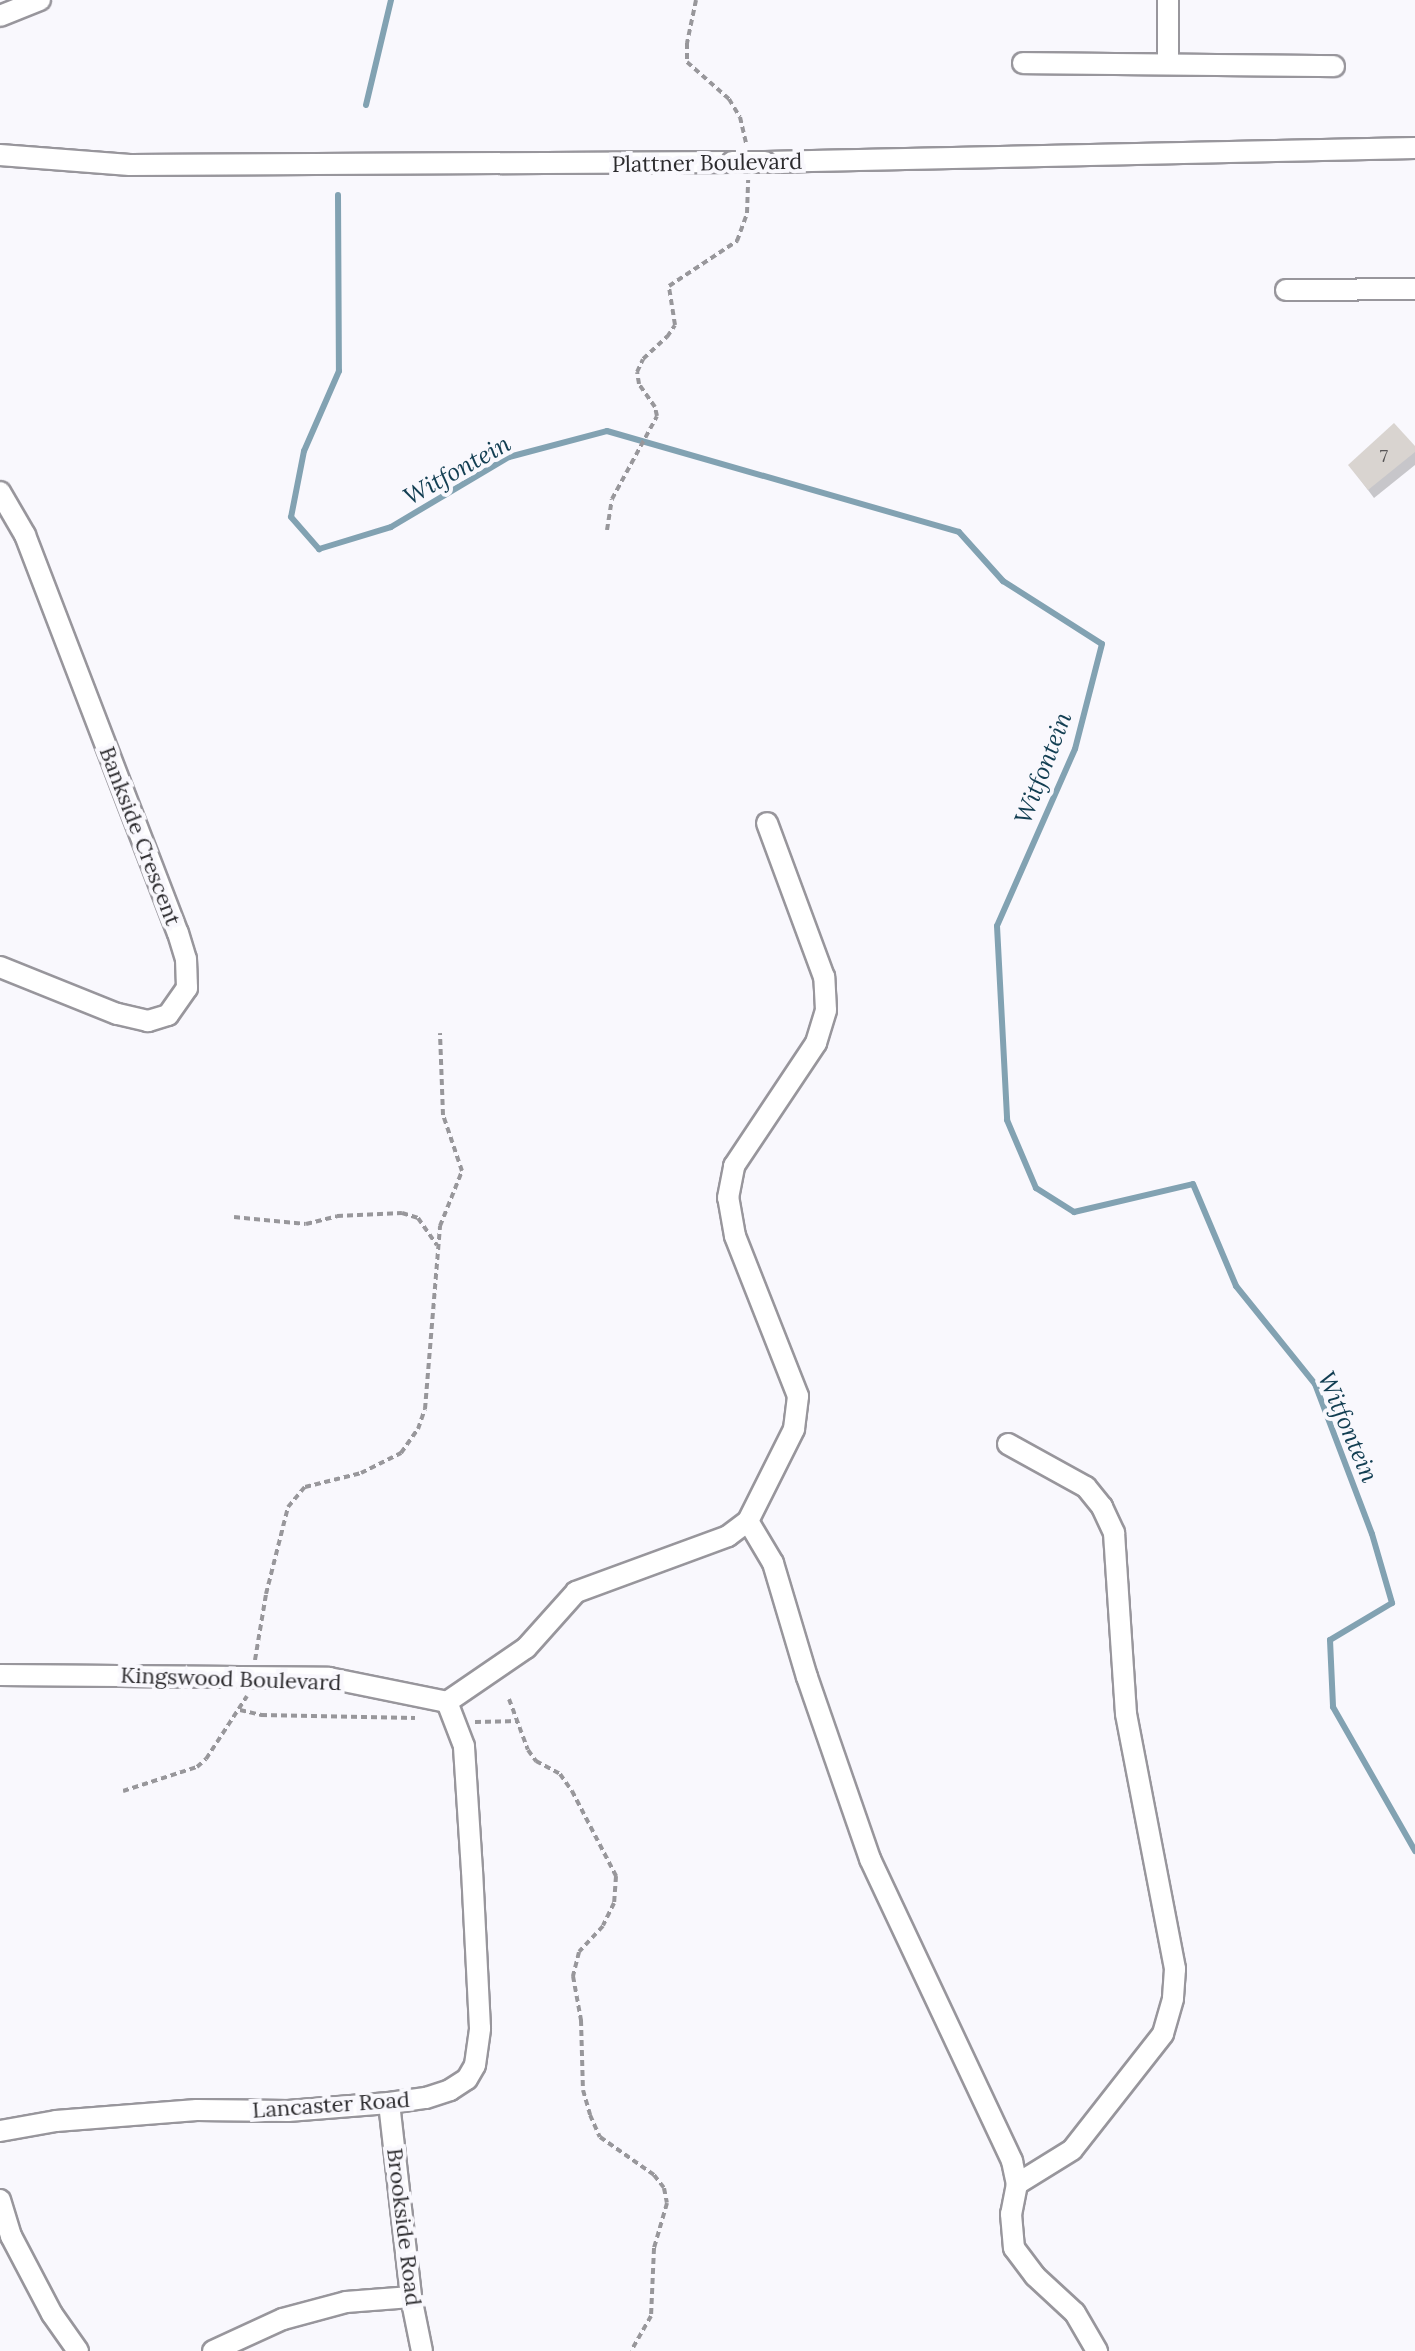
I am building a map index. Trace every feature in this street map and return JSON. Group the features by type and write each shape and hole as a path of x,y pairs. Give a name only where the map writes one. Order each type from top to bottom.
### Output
{"street":[{"path":"0,16 40,0"},
{"path":"1168,0 1168,63"},
{"path":"1023,63 1334,66"},
{"name":"Plattner Boulevard","path":"0,155 130,165 739,157 765,162 1415,148"},
{"path":"1286,290 1415,289"},
{"name":"Bankside Crescent","path":"0,492 25,535 178,933 186,959 187,988 168,1015 148,1021 117,1014 0,967"},
{"path":"451,1712 526,1648 576,1592 728,1536 748,1521 794,1429 798,1396 735,1236 728,1198 734,1166 816,1043 826,1010 824,977 767,823"},
{"path":"1008,1444 1086,1487 1102,1507 1114,1533 1126,1714 1175,1969 1173,1999 1163,2034 1072,2150 1017,2184"},
{"path":"748,1521 773,1563 807,1677 870,1859 1012,2161 1017,2184 1011,2214 1014,2248 1035,2276 1075,2313 1097,2351"},
{"name":"Kingswood Boulevard","path":"0,1675 329,1678 451,1712"},
{"name":"Lancaster Road","path":"0,2131 56,2121 197,2110 288,2111 389,2103 450,2090 467,2079 479,2048 464,1746 451,1712"},
{"name":"Brookside Road","path":"389,2103 411,2297 422,2351"},
{"path":"0,2200 11,2236 52,2314 78,2351"},
{"path":"213,2351 283,2319 346,2302 411,2297"}],"path":[{"path":"696,0 687,43 687,62 729,99 740,117 739,157"},
{"path":"607,530 612,499 657,416 639,384 637,372 643,359 675,325 669,286 737,241 747,213 747,178"},
{"path":"123,1791 197,1767 240,1710 252,1676 269,1581 288,1507 305,1487 378,1467 401,1453 418,1429 427,1388 440,1226 462,1171 443,1115 440,1033"},
{"path":"234,1217 306,1224 337,1216 402,1213 418,1218 438,1248"},
{"path":"509,1699 528,1750 536,1761 560,1774 572,1791 616,1876 614,1903 603,1926 579,1952 573,1976 581,2020 583,2090 590,2115 600,2137 654,2175 664,2188 667,2203 654,2248 651,2316 631,2351"},
{"path":"240,1710 261,1715 417,1718"},
{"path":"451,1712 517,1721"}],"building":[{"path":"1394,423 1415,446 1415,452 1368,490 1348,465"}],"waterway":[{"name":"Witfontein","path":"366,105 391,0"},
{"name":"Witfontein","path":"338,195 339,371 304,451 291,517 319,549 391,527 509,457 607,431 959,532 1003,581 1102,644 1075,749 997,926 1007,1120 1036,1188 1074,1212 1193,1184 1236,1286 1315,1384 1372,1534 1392,1603 1330,1640 1333,1707 1415,1851"}]}
